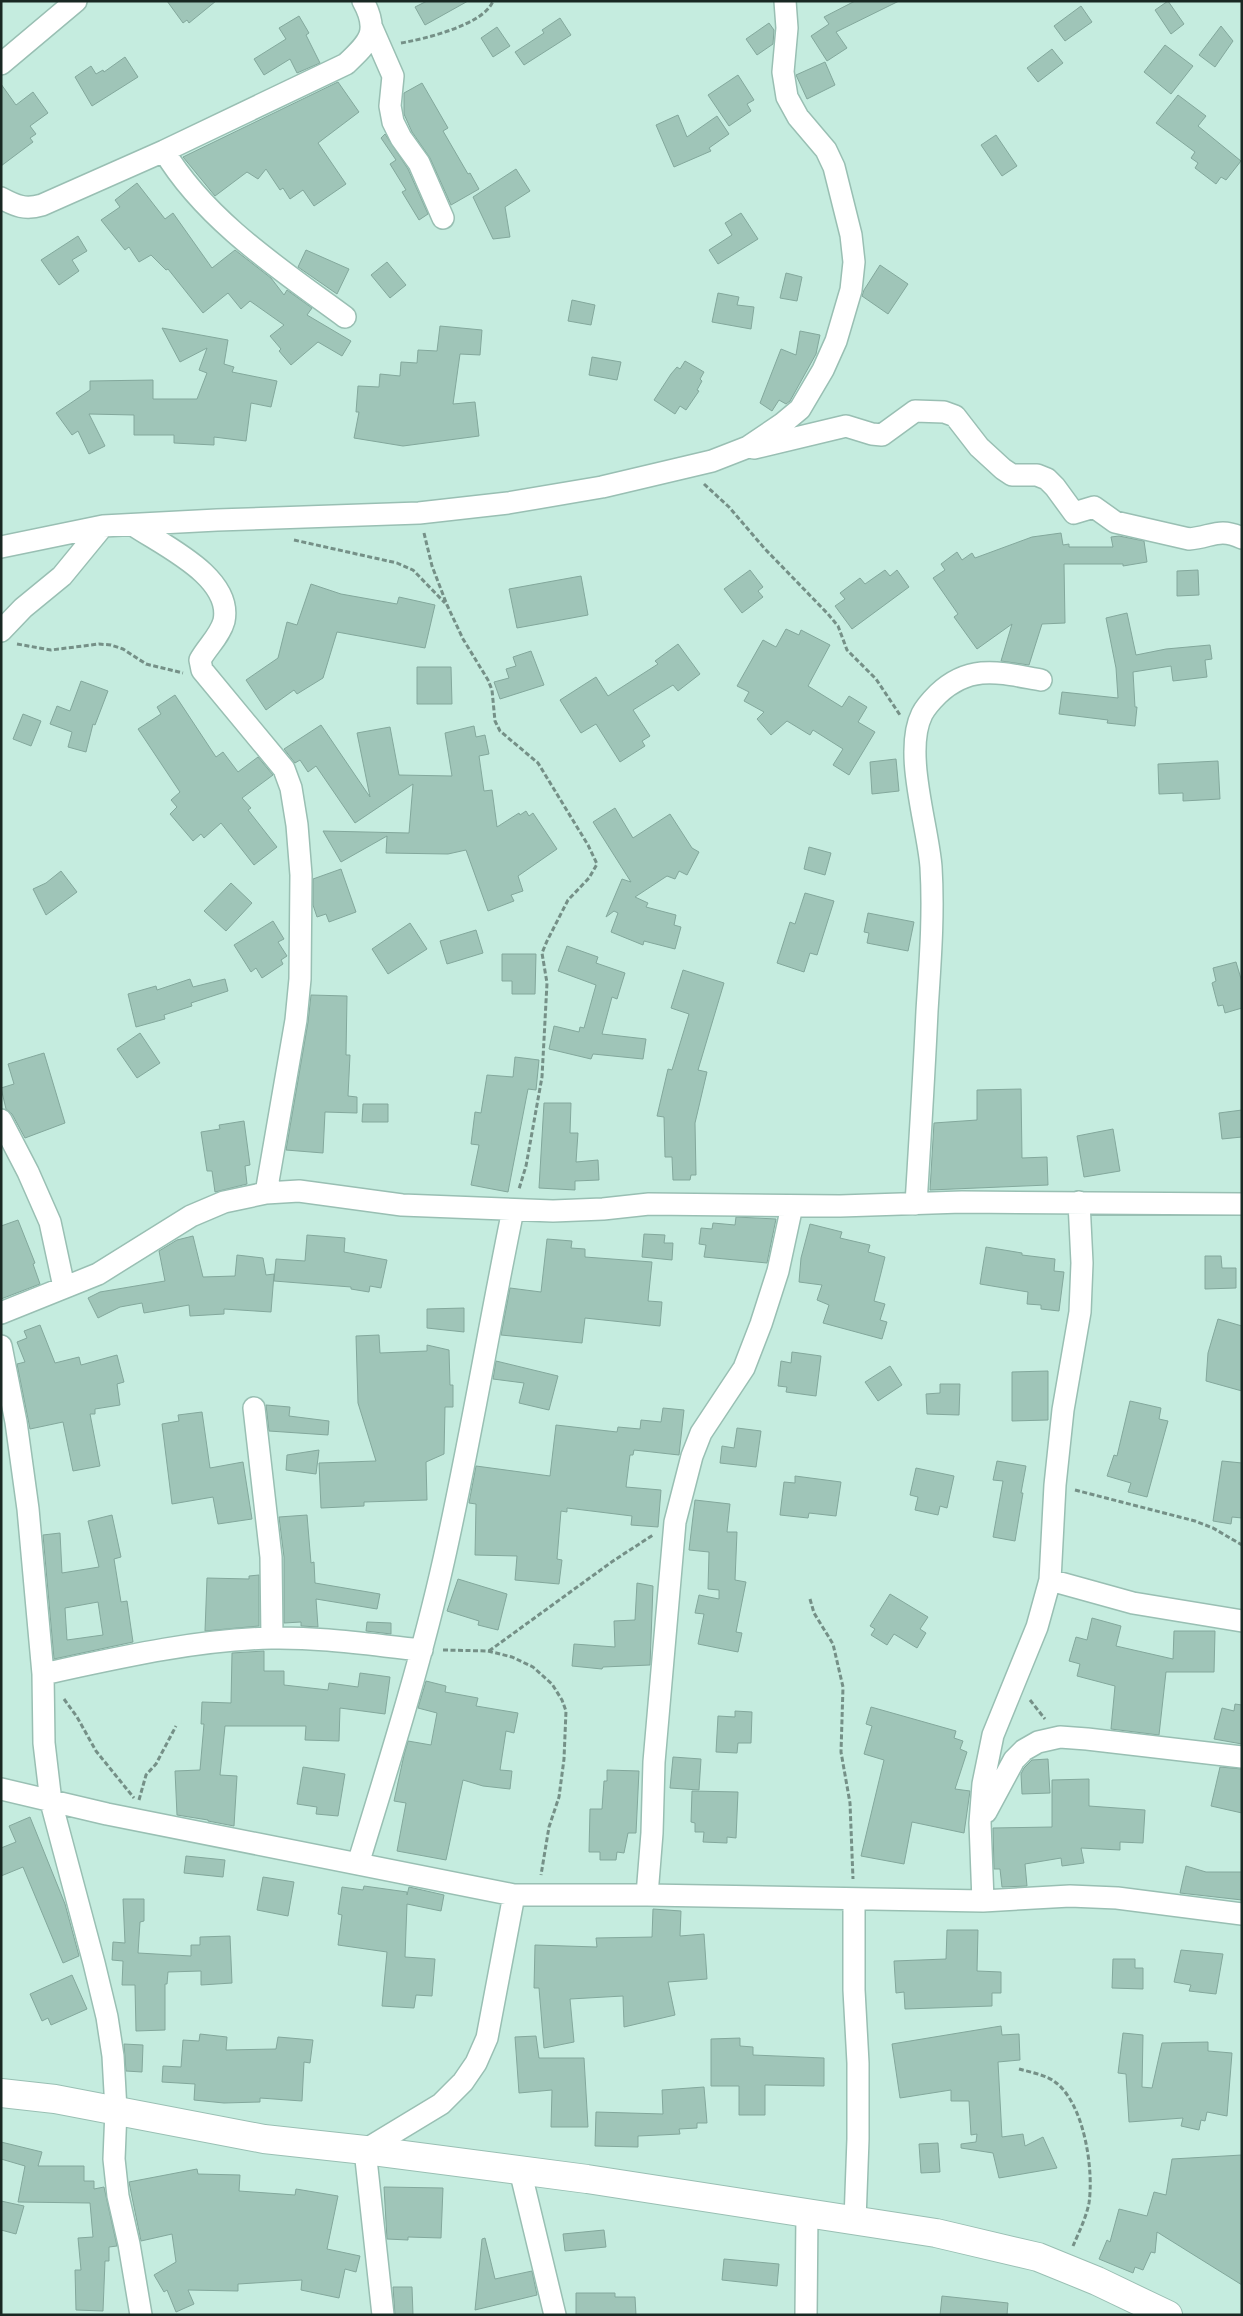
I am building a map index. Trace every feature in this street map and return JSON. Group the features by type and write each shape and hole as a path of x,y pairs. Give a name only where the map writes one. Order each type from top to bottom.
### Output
{"street":[{"path":"1,64 76,1"},
{"path":"363,1 370,14 393,76 390,106 393,122 401,138 419,163 443,218"},
{"path":"737,452 782,424 800,408 811,394 836,341 851,290 854,262 851,235 834,167 826,150 798,117 787,97 783,72 787,28 785,1"},
{"path":"1,198 18,207 30,209 164,151 346,64 377,36"},
{"path":"164,151 177,173 206,206 270,261 345,317"},
{"path":"1,547 103,526 419,513 508,503 602,487 683,468 839,426 882,435 915,411 944,412 955,416 978,448 1003,469 1012,475 1037,475 1047,479 1055,486 1074,513 1094,507 1115,522 1128,526 1158,530 1189,539 1199,538 1220,531 1230,532 1242,538"},
{"path":"133,525 203,572 217,587 224,600 224,623 200,660 206,676 284,769 290,788 297,825 301,875 300,979 296,1020 266,1193"},
{"path":"5,637 23,608 62,576 103,526"},
{"path":"916,1204 933,939 931,866 920,800 915,750 917,727 928,703 958,679 972,673 988,671 1041,680"},
{"path":"1,1120 28,1172 50,1222 64,1287"},
{"path":"1,1313 98,1274 191,1216 224,1202 266,1193 299,1191 402,1205 553,1211 603,1209 649,1204 792,1206 1079,1202 1242,1204"},
{"path":"983,1901 980,1823 983,1784 993,1735 1015,1676 1037,1627 1050,1580 1055,1485 1063,1410 1080,1312 1082,1263 1079,1202"},
{"path":"647,1895 652,1834 654,1762 675,1522 692,1456 701,1433 744,1368 761,1324 778,1271 792,1206"},
{"path":"358,1864 402,1723 422,1650 458,1494 513,1210"},
{"path":"1,1346 16,1422 28,1509 45,1673 44,1743 51,1802 107,2017 113,2056 116,2110 114,2159 118,2196 129,2244 141,2315"},
{"path":"254,1408 272,1557 272,1638"},
{"path":"1050,1580 1133,1603 1242,1621"},
{"path":"45,1673 93,1662 241,1639 305,1639 422,1650"},
{"path":"980,1823 1014,1760 1024,1750 1038,1742 1060,1737 1242,1757"},
{"path":"1,1789 51,1802 514,1895 647,1895 983,1901 1070,1896 1117,1898 1242,1914"},
{"path":"365,2150 441,2104 463,2082 476,2062 487,2038 514,1895"},
{"path":"854,1900 854,1990 858,2120 855,2220"},
{"path":"1,2093 55,2099 264,2139 520,2170 936,2233 990,2244 1038,2257 1168,2315"},
{"path":"365,2150 383,2315"},
{"path":"520,2170 556,2315"},
{"path":"806,2315 808,2214"}],"path":[{"path":"377,36 419,40 466,24 482,15 493,1"},
{"path":"683,468 712,490 729,507 765,549 838,626 847,650 876,679 888,695 901,716 915,750"},
{"path":"419,513 432,566 447,605 463,639 492,690 495,721 500,731 538,763 588,845 597,864 589,878 568,900 542,953 547,983 542,1077 526,1166 513,1210"},
{"path":"290,539 397,563 413,570 447,605"},
{"path":"5,637 51,650 99,644 111,645 123,649 146,664 168,670 206,676"},
{"path":"1055,1485 1195,1521 1242,1546"},
{"path":"488,1651 613,1561 675,1522"},
{"path":"810,1599 814,1613 833,1644 843,1687 841,1752 850,1803 854,1900"},
{"path":"422,1650 488,1651 512,1657 533,1667 552,1684 566,1711 561,1782 546,1845 538,1896"},
{"path":"45,1673 78,1717 96,1751 139,1803 139,1793 146,1775 156,1764 176,1726"},
{"path":"1015,1676 1037,1711 1049,1721"},
{"path":"1019,2069 1053,2080 1065,2090 1074,2107 1084,2136 1090,2176 1089,2204 1081,2229 1064,2267"}],"building":[{"path":"167,1 216,1 189,23 187,20 183,23"},
{"path":"427,1 468,1 425,25 415,7"},
{"path":"855,1 899,1 836,32 847,48 827,61 811,36 829,24 824,17"},
{"path":"1168,1 1184,24 1171,34 1155,10"},
{"path":"1081,6 1092,22 1065,41 1054,26"},
{"path":"299,16 309,33 306,35 320,63 297,73 290,59 264,75 254,59 286,39 279,28"},
{"path":"560,18 571,35 524,65 515,52 544,33 542,30"},
{"path":"769,23 774,30 773,44 757,55 746,39"},
{"path":"1221,26 1233,41 1215,67 1199,55"},
{"path":"497,27 510,46 493,57 481,38"},
{"path":"1165,45 1193,66 1171,94 1144,72"},
{"path":"1052,49 1063,63 1038,82 1027,68"},
{"path":"125,57 138,77 92,106 75,77 91,66 96,74 103,70 104,72"},
{"path":"825,62 835,85 807,99 796,75"},
{"path":"738,75 754,100 747,104 751,111 729,126 708,95"},
{"path":"338,82 359,112 318,143 346,184 314,206 303,190 290,199 283,188 280,190 266,169 258,179 247,172 215,196 183,157"},
{"path":"422,83 448,128 443,131 479,189 451,205 430,158 412,132 404,114 404,93"},
{"path":"1,84 16,105 33,92 48,113 30,126 36,134 30,138 33,142 1,166"},
{"path":"1178,95 1206,116 1198,126 1241,161 1226,180 1221,177 1216,184 1195,168 1198,163 1191,158 1195,152 1156,123"},
{"path":"678,115 687,137 717,116 729,134 709,148 711,151 674,167 656,125"},
{"path":"385,134 408,169 428,214 419,220 402,192 406,190 390,164 396,160 381,138"},
{"path":"996,135 1017,166 1002,176 981,145"},
{"path":"516,169 530,191 505,207 510,237 493,239 473,197"},
{"path":"137,183 165,219 173,213 212,268 235,250 271,278 284,295 287,290 312,308 307,315 351,341 342,356 318,342 291,365 279,351 281,349 270,336 284,325 250,301 241,309 228,293 203,313 168,269 166,270 151,255 139,262 129,247 125,250 101,220 120,207 115,200"},
{"path":"741,213 758,239 718,264 709,250 732,235 725,223"},
{"path":"78,236 87,251 72,260 79,271 59,285 41,260"},
{"path":"306,250 349,269 337,294 298,267"},
{"path":"387,262 406,285 390,298 371,275"},
{"path":"880,265 908,284 888,314 862,296"},
{"path":"786,273 802,277 797,301 780,298"},
{"path":"718,293 739,297 737,305 754,307 751,329 712,322"},
{"path":"572,300 595,305 591,325 568,321"},
{"path":"440,326 482,330 480,355 460,354 453,404 475,402 479,436 403,446 354,438 359,412 356,412 358,386 379,387 380,374 400,376 401,362 417,363 418,350 437,351"},
{"path":"162,328 228,340 224,364 234,367 232,372 277,381 271,407 251,403 246,441 214,437 214,445 174,443 174,435 134,435 134,415 89,414 105,446 89,454 78,431 72,435 56,413 90,390 90,381 153,380 153,399 197,399 207,373 199,370 207,348 180,362"},
{"path":"800,331 820,335 816,354 790,401 786,404 779,400 772,411 760,403 781,349 796,355"},
{"path":"592,357 621,362 617,380 589,375"},
{"path":"685,361 704,372 697,390 699,391 686,410 680,406 675,414 654,400 671,374 677,367 680,369"},
{"path":"1061,533 1063,545 1069,544 1069,547 1113,547 1111,537 1119,536 1144,541 1147,562 1123,566 1123,564 1064,564 1065,623 1042,624 1029,665 1001,661 1012,624 977,649 954,617 958,614 933,578 945,570 941,564 957,552 962,560 972,553 975,558 1032,537"},
{"path":"750,570 763,587 758,591 763,597 742,613 724,589"},
{"path":"885,570 890,576 897,570 909,587 852,629 835,606 845,599 840,593 860,578 865,584"},
{"path":"1198,570 1199,595 1177,596 1177,571"},
{"path":"581,576 588,615 517,628 509,589"},
{"path":"311,584 341,594 397,604 399,597 435,605 425,648 337,632 323,678 297,694 294,690 266,710 246,680 278,658 287,622 297,625"},
{"path":"1127,613 1136,655 1166,649 1210,645 1212,659 1205,660 1207,677 1173,681 1171,666 1133,672 1135,707 1137,707 1135,726 1107,723 1108,720 1059,714 1062,692 1118,698 1116,668 1106,618"},
{"path":"786,629 799,635 801,630 830,645 808,686 842,707 849,696 867,707 858,722 875,732 849,775 833,765 843,749 813,730 810,735 787,721 771,735 757,719 764,712 744,701 749,692 737,686 763,640 776,647"},
{"path":"678,644 700,674 678,691 673,685 633,710 650,736 642,741 645,746 620,762 596,724 581,733 560,700 596,677 608,696 658,664 655,661"},
{"path":"531,651 544,685 500,699 494,682 509,678 506,669 516,666 513,657"},
{"path":"417,667 451,667 452,704 417,704"},
{"path":"81,681 108,691 95,725 93,724 86,752 68,747 72,732 50,724 57,706 70,711"},
{"path":"175,695 216,757 223,752 238,772 258,757 273,775 242,798 251,808 248,810 277,847 254,865 221,823 204,838 201,834 193,841 170,814 177,807 171,800 180,792 138,729 161,714 157,707"},
{"path":"23,714 41,721 31,746 13,739"},
{"path":"321,725 370,797 357,733 390,727 399,775 452,776 445,733 474,726 476,737 485,735 489,754 479,756 484,791 492,790 497,827 519,813 520,815 526,811 529,816 533,813 557,849 518,876 523,891 511,895 514,901 488,911 466,850 448,854 386,853 387,836 341,862 323,831 409,833 413,784 355,823 316,766 308,772 300,760 295,763 284,749"},
{"path":"896,759 899,791 872,794 870,762"},
{"path":"1218,761 1220,799 1183,801 1183,793 1159,794 1158,764"},
{"path":"615,808 633,838 670,814 692,848 699,852 687,875 679,871 675,879 667,876 635,897 648,903 646,907 676,915 674,925 681,927 675,949 644,941 643,945 611,932 618,913 614,911 606,917 622,879 631,882 593,822"},
{"path":"809,847 831,853 825,875 804,869"},
{"path":"341,869 356,912 329,922 326,914 317,917 313,905 313,879"},
{"path":"61,871 77,892 46,915 33,889 46,883"},
{"path":"231,883 252,903 226,931 204,911"},
{"path":"805,893 834,901 817,955 810,953 804,972 777,963 790,922 795,924"},
{"path":"868,913 914,922 908,951 867,943 869,933 864,932"},
{"path":"273,921 284,939 278,942 287,956 281,960 283,964 262,978 256,968 251,972 234,945"},
{"path":"410,923 427,949 388,974 372,949"},
{"path":"476,930 483,953 447,964 440,941"},
{"path":"567,946 598,957 596,963 625,973 617,999 612,997 602,1034 646,1039 643,1059 593,1054 591,1059 549,1049 554,1026 579,1032 580,1027 584,1028 596,985 558,971"},
{"path":"502,954 536,954 535,994 512,994 512,981 502,981"},
{"path":"1236,962 1242,982 1242,1008 1225,1013 1223,1005 1218,1006 1212,983 1216,981 1213,968"},
{"path":"683,970 724,983 698,1070 707,1072 695,1123 696,1175 691,1175 690,1180 673,1180 672,1157 665,1157 664,1117 657,1116 668,1069 672,1070 689,1014 671,1008"},
{"path":"190,979 193,987 225,979 228,991 191,1003 192,1006 164,1015 165,1019 136,1027 128,994 156,986 157,990"},
{"path":"311,995 347,996 346,1055 350,1055 348,1096 357,1097 357,1113 325,1112 323,1153 286,1150"},
{"path":"140,1033 160,1063 137,1078 117,1049"},
{"path":"44,1053 65,1123 25,1138 12,1114 6,1109 1,1088 14,1084 8,1064"},
{"path":"515,1057 539,1060 536,1090 528,1089 508,1192 471,1185 479,1145 471,1144 475,1112 481,1113 487,1075 513,1077"},
{"path":"1021,1089 1022,1158 1047,1157 1048,1185 930,1190 934,1123 977,1120 977,1090"},
{"path":"544,1103 571,1103 570,1133 578,1133 576,1162 598,1160 599,1180 575,1181 575,1190 539,1188"},
{"path":"363,1104 388,1104 388,1122 362,1122"},
{"path":"1242,1110 1242,1137 1222,1139 1219,1113"},
{"path":"244,1121 250,1165 245,1166 247,1184 215,1192 212,1171 207,1171 201,1132 220,1129 219,1125"},
{"path":"1113,1129 1120,1171 1084,1177 1077,1136"},
{"path":"736,1217 776,1219 767,1263 704,1257 706,1245 699,1244 701,1228 712,1229 713,1223 735,1225"},
{"path":"18,1220 35,1263 33,1264 40,1284 1,1299 1,1226"},
{"path":"810,1224 842,1232 840,1238 870,1245 868,1252 885,1257 874,1301 885,1304 880,1320 887,1322 882,1339 823,1323 829,1305 817,1300 822,1285 799,1282 801,1258"},
{"path":"644,1234 665,1235 664,1243 673,1243 672,1260 642,1257"},
{"path":"307,1235 345,1238 344,1252 387,1260 381,1288 370,1286 369,1292 351,1289 351,1287 274,1281 276,1259 305,1261"},
{"path":"193,1236 203,1277 235,1276 237,1255 263,1258 266,1275 274,1274 271,1312 224,1309 224,1314 190,1316 189,1305 144,1313 142,1303 120,1307 98,1318 88,1298 100,1292 165,1281 159,1251 177,1240"},
{"path":"547,1239 572,1241 571,1248 585,1249 585,1257 652,1262 648,1301 662,1302 660,1326 585,1318 582,1343 501,1335 510,1288 541,1292"},
{"path":"986,1247 1022,1253 1022,1255 1055,1259 1054,1271 1064,1272 1059,1311 1041,1309 1041,1305 1027,1304 1028,1292 980,1284"},
{"path":"1205,1256 1221,1256 1222,1268 1236,1268 1236,1288 1205,1289"},
{"path":"464,1308 464,1332 427,1328 427,1309"},
{"path":"1218,1319 1242,1326 1242,1391 1206,1381 1208,1353"},
{"path":"40,1325 55,1363 79,1357 81,1365 117,1355 124,1382 117,1384 120,1405 95,1409 95,1414 90,1414 100,1466 73,1471 63,1422 30,1429 17,1364 25,1362 17,1342 27,1338 24,1331"},
{"path":"379,1335 380,1353 427,1351 427,1345 449,1350 450,1385 453,1385 453,1407 445,1407 444,1454 426,1462 427,1500 364,1502 364,1506 321,1508 319,1463 376,1461 358,1403 356,1336"},
{"path":"792,1352 821,1356 816,1396 786,1392 787,1387 778,1386 781,1361 791,1363"},
{"path":"496,1361 558,1376 549,1410 519,1403 524,1383 493,1379"},
{"path":"890,1366 902,1385 878,1401 865,1382"},
{"path":"1048,1371 1048,1420 1012,1421 1012,1372"},
{"path":"940,1384 960,1384 959,1415 927,1414 926,1394 940,1393"},
{"path":"1130,1401 1161,1408 1159,1419 1168,1421 1147,1497 1128,1492 1131,1483 1107,1476 1114,1455 1117,1456"},
{"path":"266,1405 290,1407 289,1416 329,1421 328,1435 269,1431"},
{"path":"663,1408 684,1410 679,1455 634,1450 633,1455 630,1455 626,1487 661,1490 658,1527 631,1525 632,1516 567,1508 567,1512 561,1511 557,1559 562,1560 559,1584 515,1580 517,1556 475,1555 476,1504 469,1503 476,1466 550,1476 556,1425 617,1432 618,1427 640,1429 641,1420 661,1422"},
{"path":"202,1412 210,1468 243,1462 252,1519 218,1524 213,1497 172,1504 162,1424 179,1421 178,1415"},
{"path":"737,1428 761,1431 756,1467 720,1463 722,1446 734,1448"},
{"path":"319,1450 316,1474 286,1470 287,1455"},
{"path":"997,1461 1026,1466 1015,1541 993,1537 1003,1481 993,1480"},
{"path":"1222,1461 1242,1463 1242,1518 1232,1517 1231,1524 1213,1521"},
{"path":"916,1468 954,1476 947,1508 940,1506 938,1515 915,1510 918,1497 910,1495"},
{"path":"795,1476 841,1482 836,1516 809,1513 808,1518 780,1515 784,1482 795,1483"},
{"path":"695,1500 730,1504 727,1532 737,1532 735,1580 746,1582 736,1632 742,1633 738,1652 698,1644 704,1614 695,1613 699,1595 719,1599 719,1590 708,1589 709,1552 689,1550"},
{"path":"112,1515 121,1557 114,1559 121,1602 127,1601 133,1642 54,1659 43,1535 60,1533 62,1573 99,1567 88,1521","holes":["98,1602 103,1635 67,1640 65,1608"]},
{"path":"307,1515 311,1563 314,1562 315,1583 380,1594 377,1609 316,1599 318,1627 301,1626 301,1622 284,1623 284,1557 279,1517"},
{"path":"259,1575 259,1626 205,1631 207,1578 249,1579 249,1576"},
{"path":"458,1579 507,1594 498,1630 478,1625 479,1621 447,1611"},
{"path":"637,1583 653,1586 650,1665 603,1667 602,1669 572,1666 574,1644 615,1647 614,1621 635,1620"},
{"path":"890,1594 928,1617 920,1629 926,1633 917,1648 894,1634 887,1645 871,1635 875,1629 870,1626"},
{"path":"1092,1618 1121,1626 1116,1646 1173,1659 1174,1631 1215,1631 1214,1672 1166,1672 1159,1735 1111,1729 1115,1686 1077,1676 1080,1664 1069,1661 1076,1637 1087,1640"},
{"path":"367,1622 391,1623 391,1634 366,1631"},
{"path":"264,1651 264,1671 284,1671 284,1685 328,1690 329,1683 358,1687 360,1673 390,1677 385,1714 340,1708 339,1741 305,1740 306,1726 225,1726 220,1775 237,1776 234,1826 177,1815 175,1771 200,1770 204,1724 201,1724 202,1702 231,1703 232,1653"},
{"path":"426,1681 446,1686 445,1692 478,1698 476,1706 518,1713 514,1733 506,1731 500,1770 512,1771 510,1789 483,1786 463,1780 446,1860 397,1851 406,1803 394,1801 408,1741 431,1745 437,1713 418,1708"},
{"path":"1235,1704 1242,1705 1242,1744 1214,1739 1222,1708 1234,1711"},
{"path":"871,1707 956,1731 954,1738 963,1741 960,1749 967,1752 955,1789 970,1791 964,1833 912,1822 904,1864 861,1856 884,1760 864,1754 872,1726 866,1724"},
{"path":"735,1711 752,1712 751,1743 738,1743 737,1753 716,1752 718,1716 735,1717"},
{"path":"673,1757 701,1759 699,1790 670,1788"},
{"path":"1048,1759 1050,1793 1022,1794 1021,1774 1024,1768 1032,1760"},
{"path":"303,1767 345,1774 338,1816 316,1814 317,1807 297,1804"},
{"path":"1220,1767 1242,1769 1242,1813 1211,1806"},
{"path":"607,1770 639,1771 636,1833 628,1833 624,1853 617,1852 616,1860 600,1860 600,1852 589,1852 590,1809 602,1809 604,1781 607,1781"},
{"path":"1089,1779 1089,1806 1145,1810 1143,1843 1120,1842 1120,1850 1081,1848 1084,1863 1062,1866 1061,1858 1025,1864 1027,1886 1002,1887 1000,1869 994,1869 993,1828 1052,1827 1052,1780"},
{"path":"692,1791 738,1792 736,1838 727,1837 727,1843 703,1842 704,1832 695,1832 695,1823 691,1822"},
{"path":"30,1817 65,1904 79,1956 63,1963 23,1867 1,1876 1,1848 16,1842 9,1826"},
{"path":"186,1856 225,1860 223,1877 184,1873"},
{"path":"1186,1866 1206,1872 1242,1872 1242,1900 1180,1893"},
{"path":"263,1877 294,1882 288,1916 257,1910"},
{"path":"364,1886 407,1892 407,1895 409,1887 444,1895 441,1911 407,1904 405,1957 435,1959 432,1996 416,1995 414,2008 382,2006 387,1952 338,1945 342,1915 338,1914 342,1887 363,1890"},
{"path":"123,1899 144,1899 144,1921 140,1922 138,1953 191,1956 191,1945 200,1945 200,1937 230,1936 232,1983 201,1985 201,1971 168,1972 167,1984 165,1984 165,2030 136,2031 135,1985 122,1985 123,1961 112,1960 113,1942 125,1943"},
{"path":"653,1909 681,1911 680,1936 704,1934 707,1979 668,1982 675,2015 624,2027 623,1996 570,1999 574,2042 544,2048 539,1988 534,1988 535,1945 597,1947 596,1938 652,1937"},
{"path":"947,1930 978,1930 977,1971 1001,1972 1001,1993 992,1993 992,2006 905,2009 904,1992 896,1993 894,1961 946,1959"},
{"path":"1181,1950 1223,1954 1216,1994 1189,1991 1191,1985 1174,1982"},
{"path":"1113,1959 1135,1959 1135,1968 1143,1968 1143,1989 1112,1988"},
{"path":"72,1975 87,2009 51,2025 48,2018 42,2021 30,1994"},
{"path":"1001,2026 1002,2035 1019,2034 1020,2060 998,2062 1002,2137 1023,2134 1025,2146 1043,2137 1057,2168 999,2178 993,2153 961,2148 961,2144 976,2142 977,2134 971,2135 969,2101 951,2101 951,2090 900,2098 892,2044"},
{"path":"1123,2033 1143,2035 1142,2087 1152,2088 1162,2043 1208,2042 1208,2051 1232,2053 1227,2116 1207,2112 1205,2121 1201,2120 1199,2130 1181,2126 1183,2118 1129,2122 1126,2074 1118,2073"},
{"path":"200,2034 227,2037 226,2050 276,2049 278,2037 313,2040 310,2063 304,2062 302,2101 260,2098 260,2102 224,2103 194,2100 195,2084 162,2082 163,2066 181,2067 183,2040 199,2041"},
{"path":"536,2036 539,2058 584,2058 588,2127 551,2127 552,2090 519,2093 515,2037"},
{"path":"740,2038 740,2046 753,2047 753,2055 824,2058 824,2086 765,2085 765,2115 739,2115 739,2086 711,2086 711,2039"},
{"path":"124,2044 143,2045 142,2072 126,2071"},
{"path":"704,2087 707,2123 697,2123 697,2128 679,2129 680,2134 638,2136 638,2147 595,2146 596,2112 663,2114 662,2090"},
{"path":"1,2142 42,2152 38,2166 84,2166 84,2181 94,2181 94,2189 104,2187 117,2246 109,2247 109,2261 105,2261 103,2311 76,2310 75,2270 81,2270 78,2238 93,2237 90,2203 18,2202 25,2166 1,2159"},
{"path":"938,2143 940,2172 921,2173 919,2144"},
{"path":"1242,2155 1242,2285 1157,2232 1155,2253 1151,2252 1143,2270 1135,2267 1133,2273 1099,2259 1107,2240 1110,2242 1119,2209 1147,2216 1154,2192 1166,2195 1172,2159"},
{"path":"197,2169 198,2174 240,2175 239,2191 295,2195 296,2189 338,2196 327,2249 360,2256 356,2272 345,2269 339,2298 301,2290 302,2280 238,2284 238,2291 188,2290 194,2304 176,2312 167,2290 164,2292 154,2275 176,2262 172,2234 141,2241 129,2182"},
{"path":"384,2187 443,2188 441,2238 408,2237 408,2240 387,2239"},
{"path":"1,2201 24,2206 16,2234 1,2230"},
{"path":"604,2230 606,2247 565,2251 563,2234"},
{"path":"485,2238 495,2279 532,2271 537,2295 475,2310 482,2239"},
{"path":"724,2259 779,2264 777,2286 722,2280"},
{"path":"393,2287 412,2287 413,2315 395,2315"},
{"path":"576,2293 615,2293 615,2297 635,2297 636,2315 576,2315"},
{"path":"942,2296 1008,2303 1007,2315 940,2315"}]}
